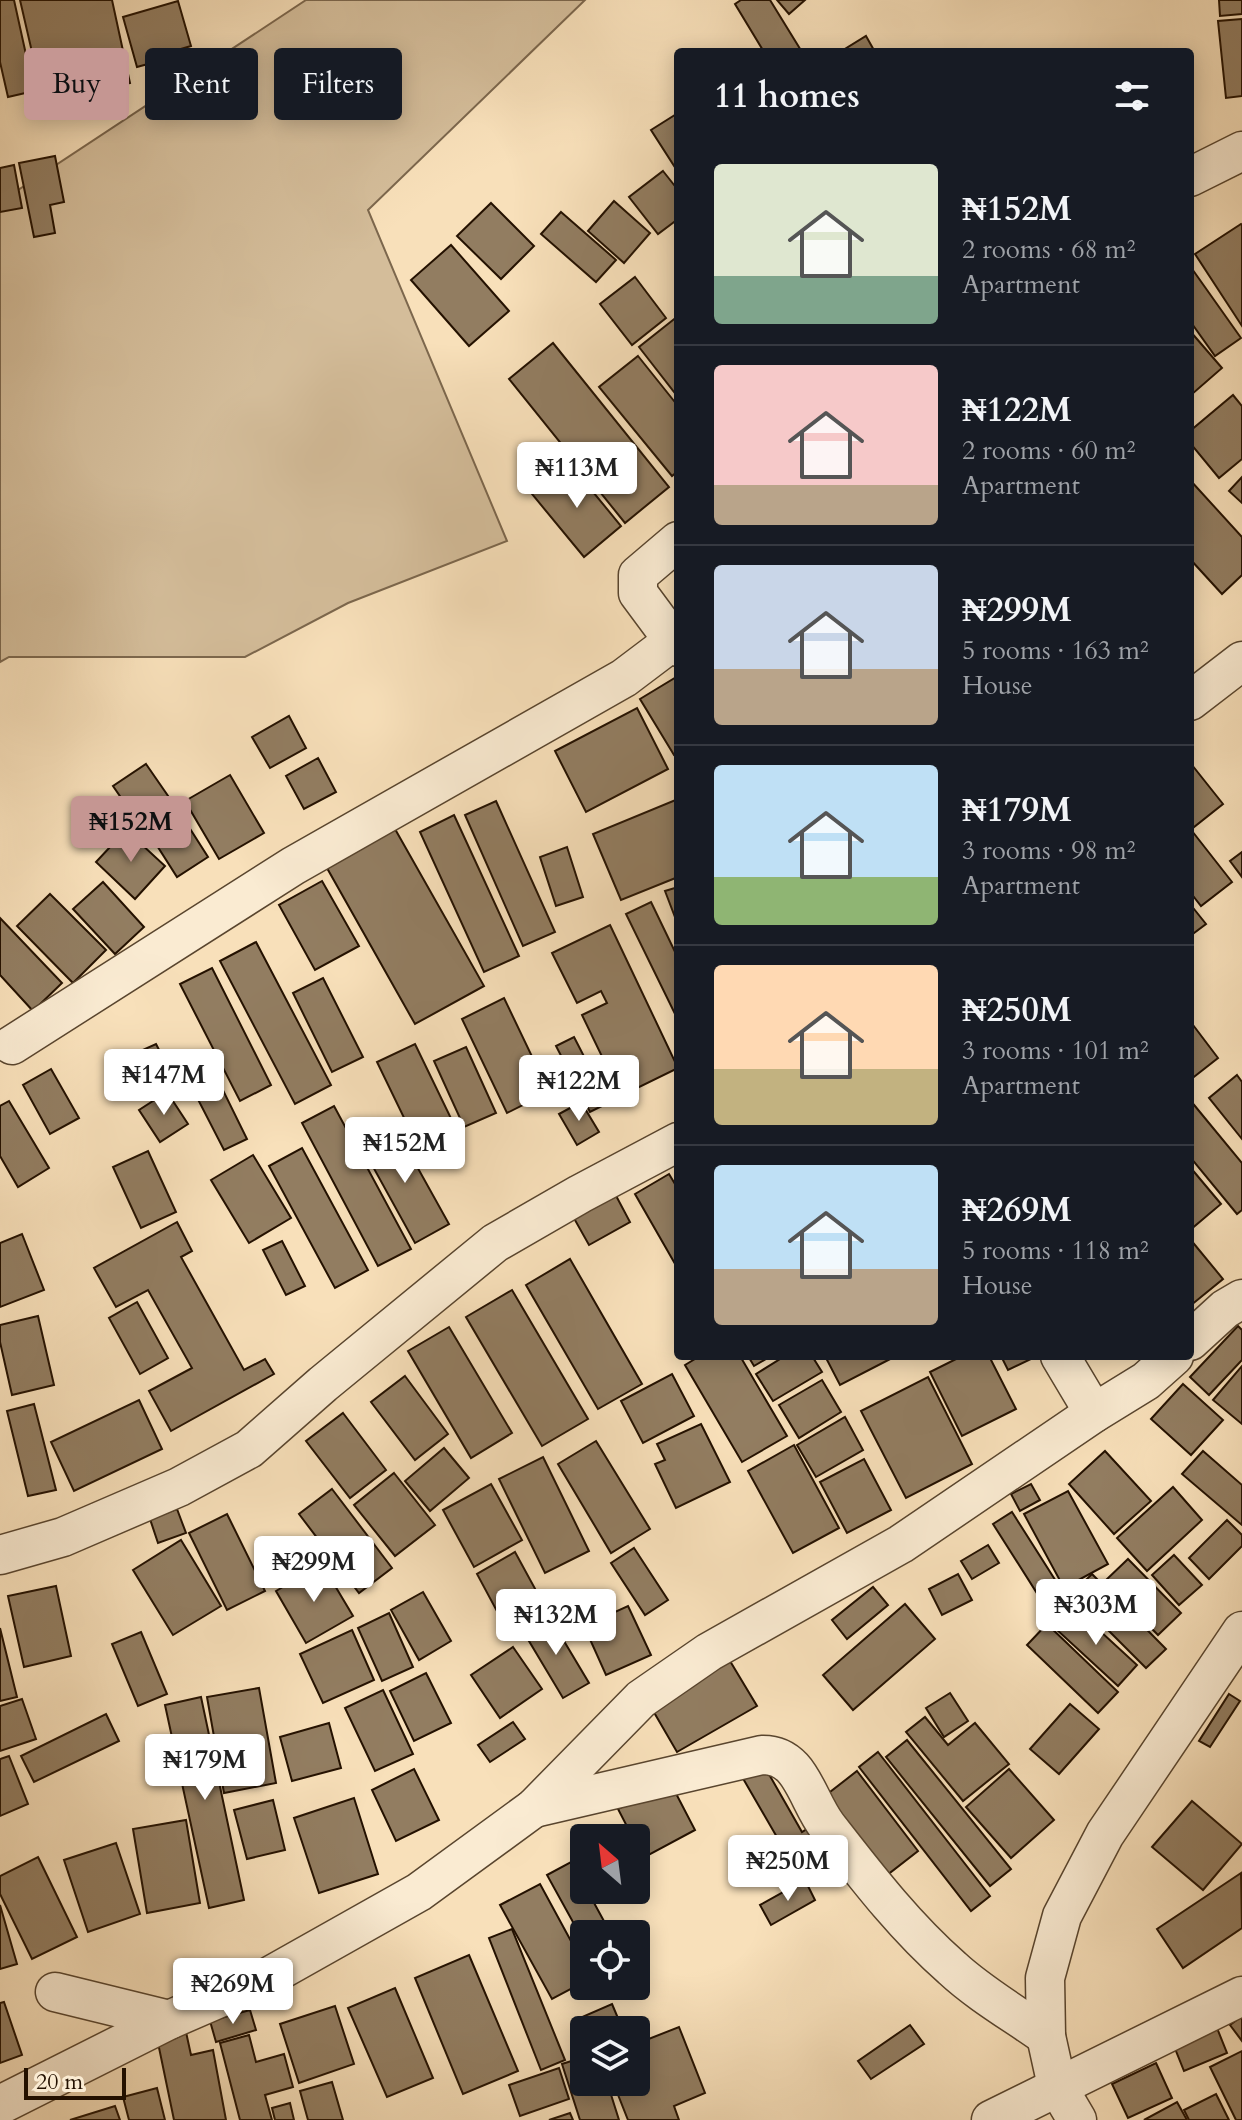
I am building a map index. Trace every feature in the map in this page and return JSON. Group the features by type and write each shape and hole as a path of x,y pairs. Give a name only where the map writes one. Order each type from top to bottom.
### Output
{"street":[{"path":"1194,175 1242,151"},
{"path":"674,544 638,575 638,593 674,643"},
{"path":"12,1045 293,866 624,678 674,645"},
{"path":"1194,698 1242,661"},
{"path":"0,1555 63,1537 179,1487 249,1449 495,1243 674,1144"},
{"path":"1194,1337 1225,1309 1242,1299"},
{"path":"1062,1360 1094,1413"},
{"path":"0,2105 169,2020 268,1977 419,1892 534,1808 641,1699 709,1652 901,1544 1146,1381 1170,1360"},
{"path":"1077,2120 1057,2086 1046,2036 1045,1978 1062,1916 1105,1834 1242,1631"},
{"path":"534,1808 762,1755 777,1755 792,1764 819,1816 885,1901 953,1970 1046,2036"},
{"path":"55,1992 169,2020"},
{"path":"991,2120 1242,1996"}],"shaded area":[{"path":"306,0 585,0 368,210 507,541 348,603 245,657 9,657 0,662 0,202 124,120 129,120 145,106 145,120 258,120 258,48 233,48"}],"building":[{"path":"0,0 14,0 25,48 24,93 8,97 0,62"},
{"path":"20,0 112,0 122,48 31,48"},
{"path":"741,0 770,0 800,48 762,48 735,4"},
{"path":"777,0 805,0 789,14"},
{"path":"1219,0 1242,0 1242,14 1220,16"},
{"path":"178,1 191,46 145,48 145,65 137,67 123,17"},
{"path":"1242,19 1242,96 1226,98 1218,21"},
{"path":"866,36 873,48 846,48"},
{"path":"674,116 674,166 651,130"},
{"path":"55,156 64,202 50,205 55,233 34,237 19,163"},
{"path":"14,165 22,208 0,212 0,168"},
{"path":"663,171 674,185 674,222 658,234 629,197"},
{"path":"614,201 650,233 624,263 588,231"},
{"path":"491,203 534,246 501,279 457,236"},
{"path":"561,212 616,260 596,282 541,234"},
{"path":"1242,225 1242,326 1195,254"},
{"path":"451,245 509,311 469,346 411,280"},
{"path":"1194,272 1241,338 1215,356 1194,327"},
{"path":"635,277 666,318 632,345 600,304"},
{"path":"674,319 674,392 639,347"},
{"path":"1194,336 1222,368 1194,392"},
{"path":"553,343 669,487 625,523 509,379"},
{"path":"638,356 674,401 674,474 672,476 599,387"},
{"path":"1233,395 1242,406 1242,459 1219,478 1194,448 1194,428"},
{"path":"570,464 621,526 584,557 532,494"},
{"path":"1242,477 1242,503 1229,491"},
{"path":"1194,484 1242,537 1242,575 1222,594 1194,563"},
{"path":"674,678 674,755 640,699"},
{"path":"637,708 668,769 586,812 555,751"},
{"path":"289,716 306,748 270,768 252,737"},
{"path":"318,758 336,792 304,809 286,776"},
{"path":"146,764 175,806 142,828 113,786"},
{"path":"1194,768 1223,804 1194,827"},
{"path":"230,775 264,833 219,859 185,801"},
{"path":"496,801 555,932 523,946 465,815"},
{"path":"674,801 674,879 621,900 593,834"},
{"path":"180,813 208,857 177,877 149,833"},
{"path":"454,815 519,956 484,972 420,832"},
{"path":"395,829 484,986 415,1024 327,868"},
{"path":"126,830 165,866 135,899 96,862"},
{"path":"1194,834 1232,882 1201,906 1194,897"},
{"path":"567,847 583,897 556,906 540,857"},
{"path":"1242,852 1242,877 1230,861"},
{"path":"322,881 359,946 315,970 279,905"},
{"path":"103,882 144,927 115,954 73,909"},
{"path":"674,888 674,915 665,891"},
{"path":"50,894 106,950 73,983 17,926"},
{"path":"651,902 674,950 674,1012 626,914"},
{"path":"1194,909 1206,924 1194,933"},
{"path":"0,918 62,983 33,1011 0,975"},
{"path":"610,925 674,1060 674,1070 621,1096 582,1015 607,1003 601,991 577,1003 552,953"},
{"path":"256,942 331,1085 295,1104 220,961"},
{"path":"212,968 271,1085 240,1101 180,984"},
{"path":"323,978 363,1057 332,1072 293,993"},
{"path":"504,998 549,1092 507,1113 462,1019"},
{"path":"1194,1026 1218,1058 1194,1077"},
{"path":"574,1037 608,1103 590,1112 556,1046"},
{"path":"156,1044 169,1069 148,1079 136,1053"},
{"path":"415,1044 460,1137 422,1155 377,1062"},
{"path":"466,1047 496,1113 464,1127 434,1061"},
{"path":"212,1068 247,1139 224,1150 188,1080"},
{"path":"51,1069 79,1118 50,1134 23,1085"},
{"path":"1237,1075 1242,1082 1242,1139 1209,1098"},
{"path":"167,1092 188,1124 160,1142 139,1110"},
{"path":"9,1101 49,1168 18,1187 0,1156 0,1106"},
{"path":"581,1102 599,1132 577,1145 559,1114"},
{"path":"1194,1105 1242,1163 1242,1210 1237,1214 1194,1162"},
{"path":"334,1106 411,1249 378,1266 302,1123"},
{"path":"395,1127 449,1224 415,1243 361,1145"},
{"path":"302,1148 368,1270 335,1288 269,1166"},
{"path":"148,1151 176,1212 141,1228 113,1167"},
{"path":"253,1155 291,1218 249,1243 211,1180"},
{"path":"1194,1172 1221,1204 1194,1227"},
{"path":"669,1174 674,1182 674,1262 635,1194"},
{"path":"613,1190 630,1222 589,1245 571,1213"},
{"path":"177,1222 192,1251 181,1257 244,1370 265,1359 274,1374 171,1431 149,1391 192,1368 148,1290 116,1307 94,1268"},
{"path":"22,1234 44,1290 0,1307 0,1243"},
{"path":"282,1241 305,1286 286,1295 263,1250"},
{"path":"1194,1244 1223,1279 1194,1303"},
{"path":"570,1259 642,1384 598,1409 526,1285"},
{"path":"512,1290 588,1419 542,1446 466,1317"},
{"path":"137,1302 168,1358 140,1374 109,1318"},
{"path":"38,1316 54,1385 12,1395 0,1342 0,1325"},
{"path":"1238,1326 1242,1330 1242,1360 1209,1395 1190,1377"},
{"path":"449,1327 512,1433 471,1458 408,1351"},
{"path":"693,1360 742,1360 787,1436 742,1462 685,1365"},
{"path":"750,1360 764,1360 754,1366"},
{"path":"779,1360 814,1360 822,1372 773,1401 756,1374"},
{"path":"827,1360 888,1360 840,1385"},
{"path":"954,1360 991,1360 1016,1409 962,1436 930,1372"},
{"path":"1003,1360 1029,1360 1008,1370"},
{"path":"1242,1366 1242,1424 1213,1400"},
{"path":"672,1374 694,1416 643,1443 621,1401"},
{"path":"405,1376 448,1434 415,1460 371,1402"},
{"path":"928,1377 972,1464 906,1498 861,1411"},
{"path":"822,1380 841,1412 799,1438 779,1405"},
{"path":"1183,1384 1223,1420 1191,1455 1151,1419"},
{"path":"139,1400 162,1449 74,1491 51,1442"},
{"path":"34,1404 56,1490 28,1496 7,1411"},
{"path":"343,1413 386,1470 350,1498 306,1441"},
{"path":"845,1417 863,1450 816,1477 797,1445"},
{"path":"701,1424 730,1482 676,1508 655,1464 665,1460 657,1444"},
{"path":"596,1441 650,1529 611,1553 558,1464"},
{"path":"794,1445 839,1528 793,1553 748,1471"},
{"path":"444,1448 469,1478 430,1511 405,1481"},
{"path":"1105,1451 1151,1501 1114,1534 1069,1484"},
{"path":"1203,1451 1242,1485 1242,1525 1182,1474"},
{"path":"543,1457 589,1551 545,1573 499,1479"},
{"path":"864,1459 891,1510 847,1533 820,1482"},
{"path":"394,1473 435,1525 395,1556 354,1505"},
{"path":"491,1484 522,1540 474,1567 443,1510"},
{"path":"1031,1484 1040,1500 1020,1511 1011,1494"},
{"path":"1173,1487 1202,1520 1147,1571 1117,1538"},
{"path":"332,1489 392,1568 359,1593 299,1514"},
{"path":"1068,1491 1108,1564 1064,1588 1024,1514"},
{"path":"177,1509 186,1533 158,1543 150,1519"},
{"path":"1012,1512 1059,1586 1040,1598 993,1524"},
{"path":"227,1514 265,1591 227,1610 189,1533"},
{"path":"1227,1520 1242,1535 1242,1546 1209,1579 1189,1558"},
{"path":"181,1540 221,1606 173,1635 133,1570"},
{"path":"988,1545 999,1563 972,1579 961,1561"},
{"path":"634,1548 668,1600 645,1615 611,1563"},
{"path":"515,1552 545,1607 506,1628 477,1574"},
{"path":"1174,1555 1202,1585 1179,1605 1152,1575"},
{"path":"1128,1559 1181,1613 1158,1635 1105,1581"},
{"path":"322,1564 353,1616 306,1643 276,1591"},
{"path":"958,1574 972,1600 942,1615 929,1589"},
{"path":"1092,1574 1166,1649 1146,1668 1072,1594"},
{"path":"56,1586 71,1656 24,1667 8,1596"},
{"path":"873,1587 888,1605 847,1639 832,1620"},
{"path":"423,1592 451,1641 419,1660 391,1610"},
{"path":"905,1604 935,1639 853,1710 823,1675"},
{"path":"628,1606 651,1655 606,1675 584,1626"},
{"path":"1075,1608 1137,1665 1118,1686 1056,1629"},
{"path":"389,1613 413,1667 382,1681 358,1628"},
{"path":"549,1616 589,1683 563,1698 523,1631"},
{"path":"1047,1624 1118,1692 1098,1713 1027,1645"},
{"path":"0,1628 17,1697 0,1701"},
{"path":"352,1630 374,1680 323,1703 300,1654"},
{"path":"141,1632 167,1694 138,1706 112,1644"},
{"path":"513,1647 542,1689 500,1718 471,1675"},
{"path":"727,1656 757,1706 677,1752 648,1702"},
{"path":"426,1673 451,1723 414,1741 390,1691"},
{"path":"259,1688 276,1783 224,1793 207,1697"},
{"path":"383,1690 413,1754 375,1771 345,1708"},
{"path":"950,1693 968,1721 944,1737 926,1708"},
{"path":"1229,1694 1240,1701 1210,1747 1199,1741"},
{"path":"201,1697 244,1900 209,1908 165,1705"},
{"path":"22,1699 36,1739 0,1751 0,1706"},
{"path":"1070,1704 1099,1729 1059,1774 1030,1749"},
{"path":"106,1714 119,1741 34,1782 21,1756"},
{"path":"925,1717 948,1745 975,1723 1009,1764 963,1801 906,1732"},
{"path":"513,1722 525,1739 490,1762 478,1745"},
{"path":"329,1723 341,1768 292,1781 280,1737"},
{"path":"907,1740 1011,1869 990,1886 886,1757"},
{"path":"878,1752 990,1896 971,1911 859,1767"},
{"path":"9,1756 28,1804 0,1816 0,1759"},
{"path":"762,1762 802,1832 807,1829 826,1863 800,1877 741,1775"},
{"path":"414,1769 439,1820 396,1841 372,1790"},
{"path":"1009,1769 1054,1820 1011,1858 966,1807"},
{"path":"857,1771 918,1851 882,1879 821,1799"},
{"path":"670,1782 695,1830 650,1854 650,1824 626,1824 618,1809"},
{"path":"354,1798 378,1874 319,1893 294,1818"},
{"path":"273,1800 285,1850 247,1859 234,1810"},
{"path":"1192,1801 1242,1844 1203,1890 1152,1847"},
{"path":"186,1820 200,1903 147,1913 133,1829"},
{"path":"116,1843 140,1914 88,1932 64,1860"},
{"path":"38,1857 77,1937 32,1959 0,1894 0,1876"},
{"path":"570,1863 570,1904 595,1904 603,1920 572,1920 547,1875"},
{"path":"1241,1873 1242,1928 1183,1968 1157,1929"},
{"path":"805,1880 815,1900 771,1925 760,1905"},
{"path":"540,1884 570,1939 570,1989 552,1999 500,1905"},
{"path":"0,1905 17,1964 0,1969"},
{"path":"512,1929 565,2060 541,2070 489,1938"},
{"path":"469,1955 518,2071 463,2094 415,1978"},
{"path":"395,1988 433,2078 387,2097 348,2008"},
{"path":"4,2002 22,2055 0,2063 0,2003"},
{"path":"612,2004 617,2016 584,2016"},
{"path":"335,2006 354,2064 299,2083 280,2024"},
{"path":"250,2010 256,2030 216,2042 210,2021"},
{"path":"1242,2016 1242,2041 1230,2025"},
{"path":"910,2025 924,2044 871,2079 858,2061"},
{"path":"679,2027 705,2093 674,2106 679,2120 628,2120 619,2096 650,2096 650,2038"},
{"path":"1217,2028 1227,2053 1184,2071 1174,2046"},
{"path":"186,2032 191,2055 213,2050 226,2120 174,2120 157,2038"},
{"path":"249,2035 256,2062 284,2054 293,2087 265,2095 272,2120 240,2120 220,2043"},
{"path":"1242,2051 1242,2120 1236,2120 1210,2067"},
{"path":"570,2061 570,2089 562,2064"},
{"path":"1156,2063 1172,2098 1128,2118 1112,2084"},
{"path":"559,2068 569,2099 520,2116 509,2085"},
{"path":"332,2082 343,2120 308,2120 300,2091"},
{"path":"157,2088 165,2120 129,2120 123,2097"},
{"path":"1216,2094 1229,2120 1189,2120 1184,2110"},
{"path":"572,2096 611,2096 619,2120 580,2120"},
{"path":"1177,2102 1187,2120 1144,2120"},
{"path":"290,2103 294,2120 275,2120 272,2108"},
{"path":"115,2106 120,2120 70,2120"},
{"path":"570,2113 573,2120 549,2120"}]}
